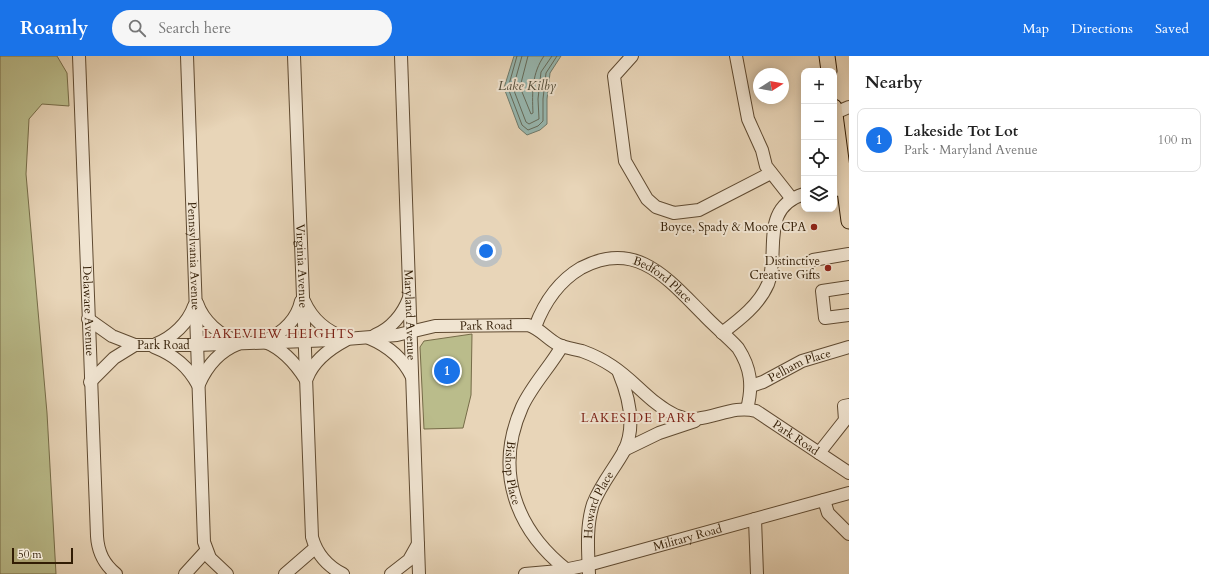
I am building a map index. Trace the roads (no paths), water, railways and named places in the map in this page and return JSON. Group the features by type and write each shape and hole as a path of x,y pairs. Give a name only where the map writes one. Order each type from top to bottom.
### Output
{"main road":[{"path":"827,56 829,68"},
{"path":"836,140 840,189 848,204 849,221"}],"street":[{"name":"Delaware Avenue","path":"79,56 90,382 97,536 104,569"},
{"name":"Pennsylvania Avenue","path":"187,56 204,542 206,551"},
{"name":"Virginia Avenue","path":"294,56 312,537 315,548"},
{"name":"Maryland Avenue","path":"401,56 412,332 419,574"},
{"path":"632,56 614,76 625,161 647,199 656,207 674,213 699,210 771,173"},
{"path":"736,56 748,119 762,150 766,166 792,199"},
{"path":"837,109 849,107"},
{"path":"722,332 750,309 766,289 771,272 773,232 775,223 780,213 792,199 801,195"},
{"path":"813,260 849,254"},
{"name":"Bedford Place","path":"535,327 552,294 576,271 601,260 625,257 638,261 656,270 738,348 745,358 749,369 751,386 747,409"},
{"path":"849,287 822,291 825,318 849,315"},
{"path":"368,337 382,331 395,322 406,306 410,294"},
{"path":"195,296 198,308 207,321 226,336 243,343"},
{"path":"151,346 170,337 179,329 191,314 195,296"},
{"path":"302,296 309,310 319,323 336,334 349,338"},
{"path":"302,296 297,312 292,321 264,342 287,355 300,370 306,381"},
{"path":"88,318 112,336 135,345"},
{"name":"Park Road","path":"90,382 114,358 135,345 197,345 349,338 397,335 434,326 528,325 535,327 562,346 596,356 618,370 645,395 665,409 685,418 701,419 736,409 747,409 759,412 849,473"},
{"path":"368,337 389,348 398,356 413,380"},
{"path":"306,381 317,361 337,344 349,338"},
{"path":"199,386 203,376 217,358 224,352 243,343"},
{"path":"151,346 164,351 186,366 199,386"},
{"name":"Bishop Place","path":"562,346 553,362 537,382 522,408 512,439 510,458 513,491 522,519 540,546 567,570"},
{"name":"Pelham Place","path":"751,386 764,382 802,361 849,347"},
{"name":"Howard Place","path":"588,570 589,530 593,506 605,478 624,450 629,439 630,413 628,398 618,370"},
{"path":"819,453 844,420 844,406 849,405"},
{"name":"Howard Place","path":"624,450 658,433 701,419"},
{"name":"Military Road","path":"525,574 567,570 588,570 755,519 849,493"},
{"path":"824,500 828,513 849,534"},
{"path":"755,519 756,574"},
{"path":"391,574 409,560 419,540"},
{"path":"285,574 315,548 325,562 343,574"},
{"path":"185,574 206,551 214,563 227,574"},
{"path":"104,569 116,574"}],"water":[{"name":"Lake Kilby","path":"514,56 561,56 550,73 547,99 547,124 540,130 527,135 519,128 504,88"}],"place":[{"name":"Boyce, Spady & Moore CPA","path":"814,227"},
{"name":"Distinctive Creative Gifts","path":"828,268"},
{"name":"Lakeside Tot Lot","path":"447,371"}],"district":[{"name":"LAKEVIEW HEIGHTS","path":"279,334"},
{"name":"LAKESIDE PARK","path":"639,418"}]}
